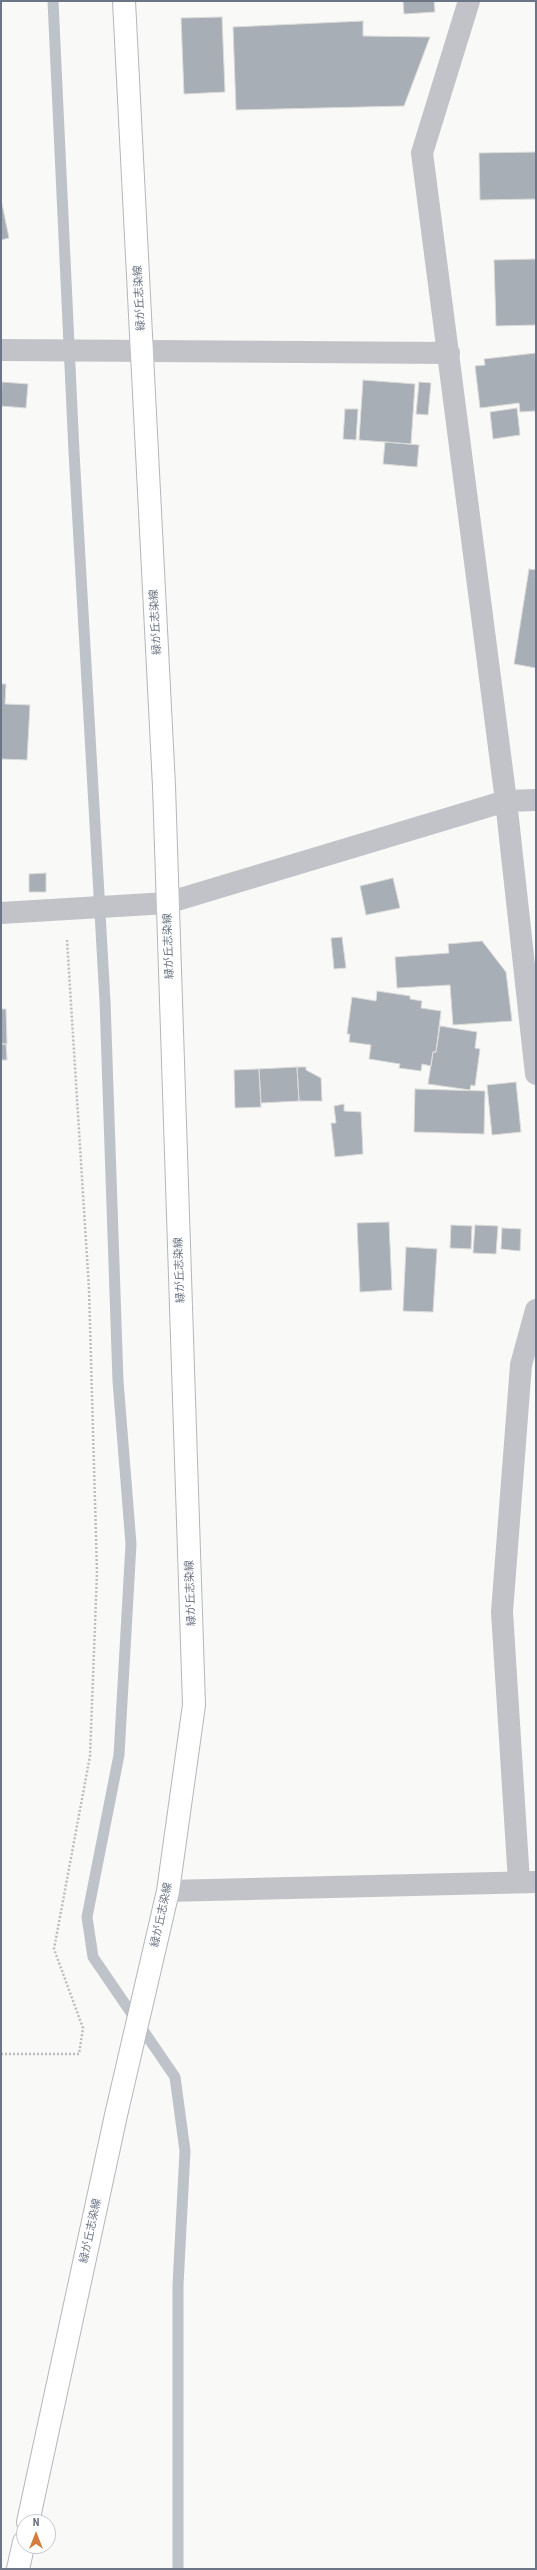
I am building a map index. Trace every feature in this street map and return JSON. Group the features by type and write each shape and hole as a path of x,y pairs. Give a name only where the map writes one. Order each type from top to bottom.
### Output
{"street":[{"name":"緑が丘志染線","path":"30,2514 131,2051 168,1891 194,1705 167,903 143,351 124,1"},
{"path":"469,1 422,153 506,801 536,1074"},
{"path":"1,350 449,353"},
{"path":"1,913 167,903 506,801 536,800"},
{"path":"168,1891 528,1882 502,1612 521,1365 536,1310"},
{"path":"18,2569 21,2554"}],"path":[{"path":"1,2054 79,2054 83,2028 54,1949 90,1756 97,1572 89,1289 68,950 61,909"}],"building":[{"path":"403,1 434,1 435,12 404,14"},
{"path":"222,17 225,92 184,94 181,18"},
{"path":"363,21 363,36 430,37 404,106 236,110 233,27"},
{"path":"536,152 536,199 480,200 479,153"},
{"path":"1,199 9,238 1,240"},
{"path":"536,259 536,325 496,326 494,260"},
{"path":"536,353 536,418 535,411 520,412 519,403 480,408 475,366 485,365 484,359"},
{"path":"363,380 415,384 411,444 359,440"},
{"path":"2,382 28,384 26,408 1,406"},
{"path":"419,382 431,383 428,415 416,414"},
{"path":"517,408 520,435 493,439 490,412"},
{"path":"345,409 358,409 356,440 343,439"},
{"path":"385,442 419,445 417,467 383,464"},
{"path":"529,569 536,570 536,668 514,664"},
{"path":"1,684 6,684 5,704 30,705 27,760 1,759"},
{"path":"46,873 46,892 29,892 29,874"},
{"path":"393,878 400,908 366,915 360,886"},
{"path":"342,937 346,968 334,969 331,938"},
{"path":"482,941 506,972 512,1021 453,1025 450,985 397,988 395,957 449,953 448,944"},
{"path":"377,991 410,996 410,999 422,1001 421,1008 441,1011 436,1052 433,1052 431,1066 422,1064 421,1071 399,1068 400,1064 369,1059 371,1045 349,1042 350,1034 347,1034 352,997 376,1001"},
{"path":"1,1009 6,1009 7,1044 1,1044"},
{"path":"440,1026 477,1032 475,1048 480,1049 475,1086 471,1085 470,1090 428,1084 433,1052 436,1052"},
{"path":"1,1044 6,1044 7,1060 1,1060"},
{"path":"297,1067 306,1067 306,1070 321,1078 322,1101 299,1101"},
{"path":"297,1067 299,1101 261,1103 259,1069"},
{"path":"259,1069 261,1107 235,1108 234,1070"},
{"path":"516,1082 521,1132 492,1135 487,1085"},
{"path":"415,1089 485,1091 484,1134 414,1132"},
{"path":"344,1104 344,1111 361,1112 363,1154 335,1157 331,1123 336,1123 334,1106"},
{"path":"389,1222 392,1290 360,1292 357,1223"},
{"path":"451,1225 472,1226 471,1249 450,1248"},
{"path":"475,1225 498,1226 496,1254 473,1253"},
{"path":"502,1228 521,1229 520,1251 501,1249"},
{"path":"406,1247 437,1249 433,1312 403,1311"}],"waterway":[{"path":"53,1 74,452 105,1001 118,1381 131,1544 119,1755 87,1917 93,1957 175,2077 185,2151 178,2285 178,2569"}]}
